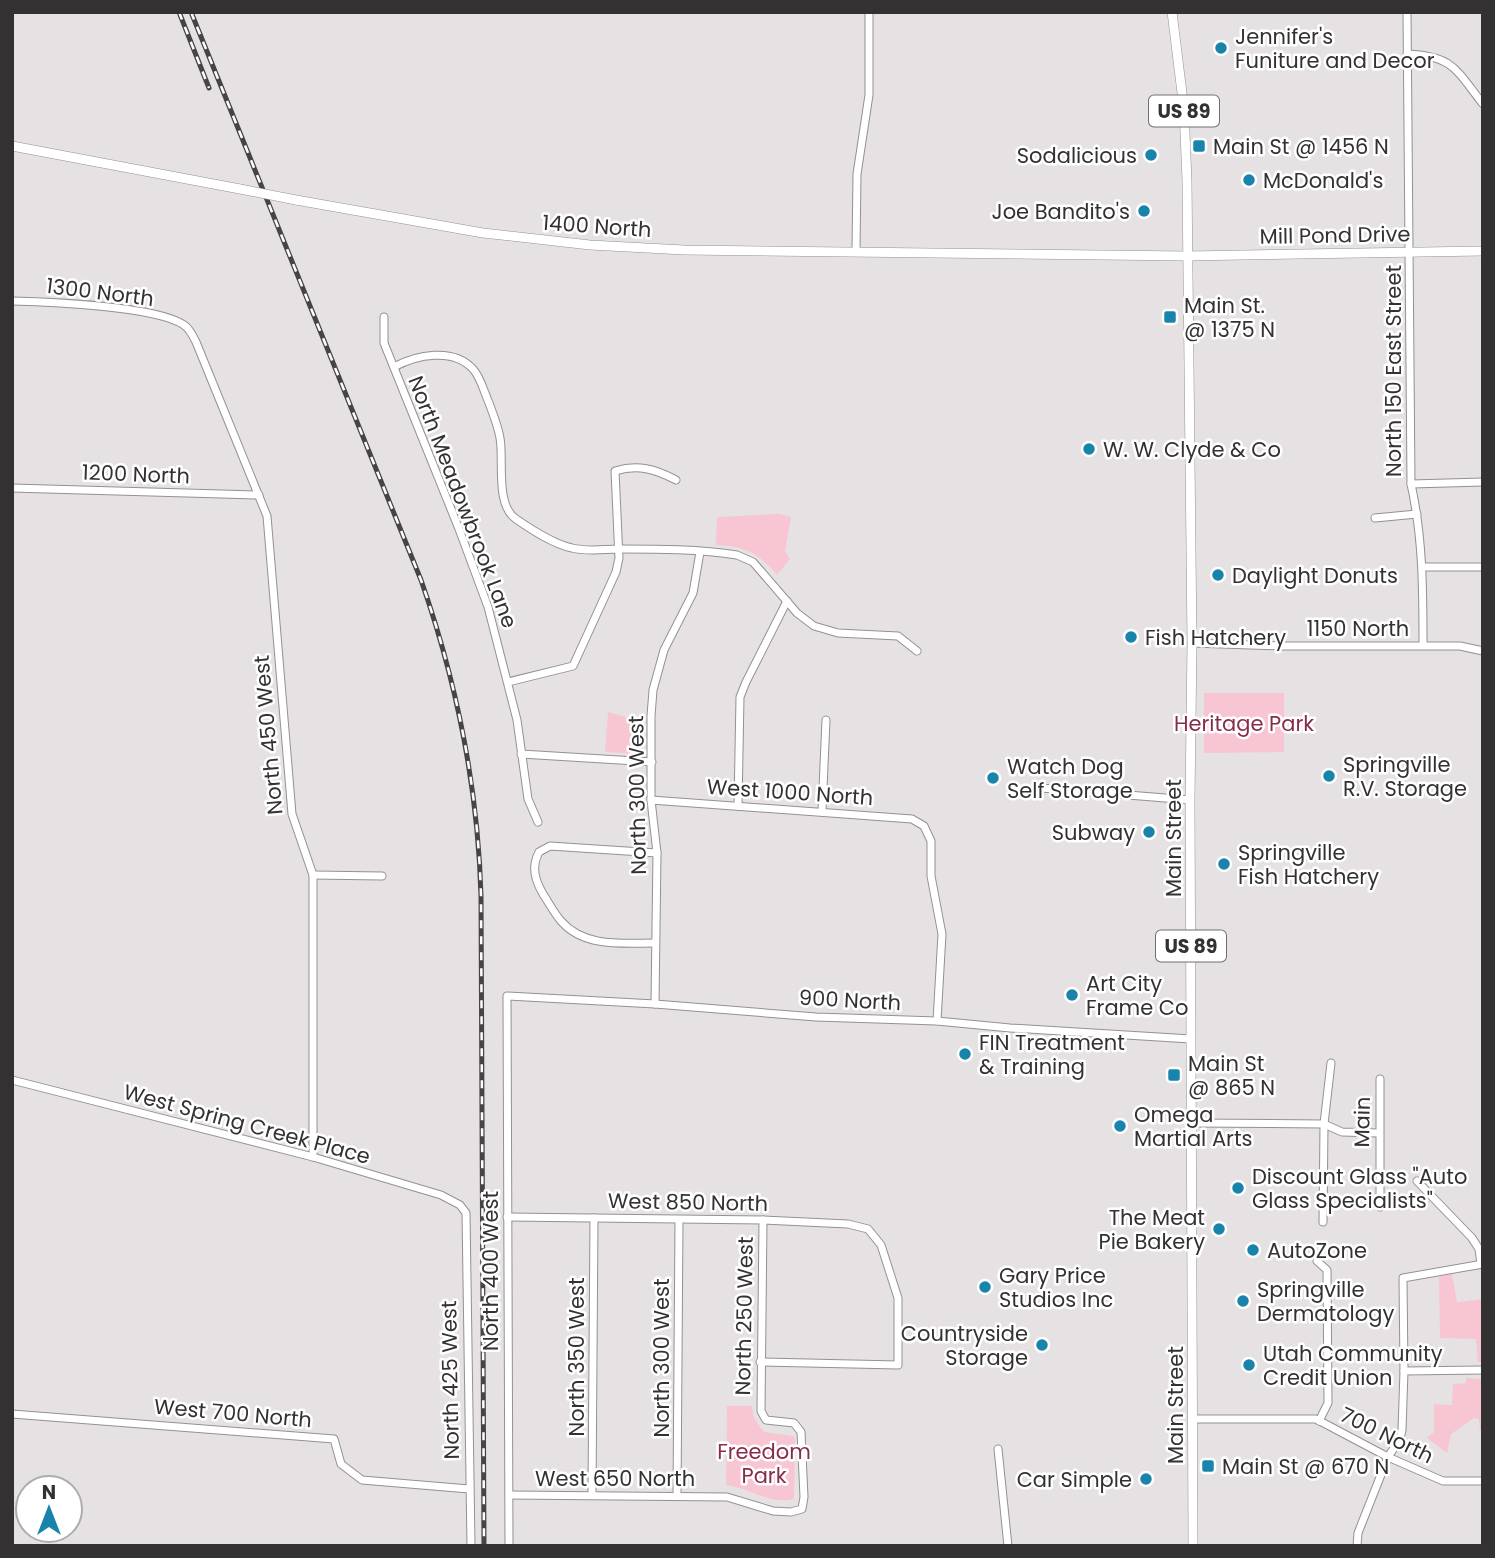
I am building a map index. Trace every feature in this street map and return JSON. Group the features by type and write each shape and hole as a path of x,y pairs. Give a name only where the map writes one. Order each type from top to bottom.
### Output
{"main road":[{"name":"US 89","path":"1172,12 1184,109 1187,256"},
{"name":"1400 North","path":"12,146 437,226 590,245 684,250 1187,256"},
{"name":"Mill Pond Drive","path":"1187,256 1483,251"},
{"name":"Main Street","path":"1187,256 1192,643 1190,800 1193,1546"}],"street":[{"path":"856,251 858,151 869,95 869,12"},
{"name":"North 150 East Street","path":"1407,12 1411,484 1423,567 1423,645"},
{"path":"1407,54 1444,60 1461,76 1483,104"},
{"name":"1300 North","path":"12,301 114,308 163,317 183,324"},
{"name":"North Meadowbrook Lane","path":"384,317 384,343 482,592 508,682 528,799 538,822"},
{"name":"North 450 West","path":"183,324 197,342 267,516 292,814 313,875 313,1157"},
{"path":"394,366 421,356 455,357 473,369 497,422 503,495 510,513 560,544 583,550 618,549 737,555 753,562 797,613 814,626 838,634 898,636 916,650"},
{"path":"508,682 572,666 616,572 618,549 615,471 627,467 654,468 676,480"},
{"path":"1411,484 1483,482"},
{"name":"1200 North","path":"12,488 258,495"},
{"path":"1375,518 1417,514"},
{"name":"North 300 West","path":"654,1004 657,853 651,800 651,716 657,673 664,650 693,593 700,552"},
{"path":"1423,567 1483,566"},
{"path":"738,806 740,697 787,601"},
{"name":"1150 North","path":"1192,643 1460,646 1483,651"},
{"path":"822,811 826,720"},
{"path":"521,754 652,762"},
{"path":"1041,789 1190,800"},
{"name":"West 1000 North","path":"651,800 912,819 924,826 932,841 931,876 942,926 937,1021"},
{"path":"655,943 594,940 572,931 560,920 536,880 535,862 541,849 550,846 657,853"},
{"path":"313,875 382,876"},
{"name":"900 North","path":"507,996 816,1017 937,1021 1191,1040"},
{"name":"North 400 West","path":"507,996 509,1546"},
{"path":"1323,1222 1324,1124 1331,1063"},
{"name":"Main","path":"1380,1079 1380,1207"},
{"name":"West Spring Creek Place","path":"12,1080 313,1157 441,1195 460,1205 466,1213"},
{"path":"1192,1123 1324,1124 1342,1132 1378,1133"},
{"path":"1356,1546 1358,1533 1388,1457 1400,1439 1402,1430 1403,1278 1482,1264 1479,1249 1472,1238 1417,1181"},
{"name":"North 425 West","path":"466,1213 471,1546"},
{"name":"West 850 North","path":"507,1217 762,1220 848,1224 868,1229 881,1245 898,1298 898,1365 760,1362"},
{"name":"North 350 West","path":"592,1495 594,1219"},
{"name":"North 300 West","path":"677,1496 679,1220"},
{"name":"North 250 West","path":"762,1220 762,1416 770,1422 794,1423 803,1438 802,1509"},
{"path":"1317,1261 1326,1270 1328,1403 1320,1421"},
{"path":"1404,1371 1483,1370"},
{"name":"West 700 North","path":"12,1414 334,1439 341,1464 362,1480 469,1489"},
{"name":"700 North","path":"1193,1419 1320,1421 1388,1457 1443,1481 1483,1480"},
{"path":"998,1449 1007,1546"},
{"name":"West 650 North","path":"509,1495 727,1497 774,1511 791,1512 802,1509"}],"green space":[{"path":"779,514 791,517 785,551 790,559 777,575 764,561 750,552 716,545 717,517"},
{"name":"Heritage Park","path":"1204,693 1284,693 1284,752 1204,753"},
{"path":"608,712 643,722 642,752 605,752"},
{"path":"1452,1274 1457,1302 1483,1299 1483,1362 1478,1362 1476,1339 1440,1338 1439,1277"},
{"path":"1466,1378 1483,1379 1483,1430 1480,1430 1479,1419 1474,1418 1451,1434 1447,1453 1427,1438 1434,1432 1434,1404 1452,1405 1453,1384 1466,1383"},
{"name":"Freedom Park","path":"727,1406 752,1406 754,1418 764,1432 793,1436 794,1499 776,1500 726,1485"}],"railway":[{"path":"179,12 209,88"},
{"path":"191,12 421,580 445,658 463,736 475,815 481,896 484,1546"}],"place":[{"name":"Jennifer's Funiture and Decor","path":"1221,48"},
{"name":"Main St @ 1456 N","path":"1199,146"},
{"name":"Sodalicious","path":"1151,155"},
{"name":"McDonald's","path":"1249,180"},
{"name":"Joe Bandito's","path":"1144,211"},
{"name":"Main St. @ 1375 N","path":"1170,317"},
{"name":"W. W. Clyde & Co","path":"1089,449"},
{"name":"Daylight Donuts","path":"1218,575"},
{"name":"Fish Hatchery","path":"1131,637"},
{"name":"Springville R.V. Storage","path":"1329,776"},
{"name":"Watch Dog Self Storage","path":"993,778"},
{"name":"Subway","path":"1149,832"},
{"name":"Springville Fish Hatchery","path":"1224,864"},
{"name":"Art City Frame Co","path":"1072,995"},
{"name":"FIN Treatment & Training","path":"965,1054"},
{"name":"Main St @ 865 N","path":"1174,1075"},
{"name":"Omega Martial Arts","path":"1120,1126"},
{"name":"Discount Glass \"Auto Glass Specialists\"","path":"1238,1188"},
{"name":"The Meat Pie Bakery","path":"1219,1229"},
{"name":"AutoZone","path":"1253,1250"},
{"name":"Gary Price Studios Inc","path":"985,1287"},
{"name":"Springville Dermatology","path":"1243,1301"},
{"name":"Countryside Storage","path":"1042,1345"},
{"name":"Utah Community Credit Union","path":"1249,1365"},
{"name":"Main St @ 670 N","path":"1208,1466"},
{"name":"Car Simple","path":"1146,1479"}]}
